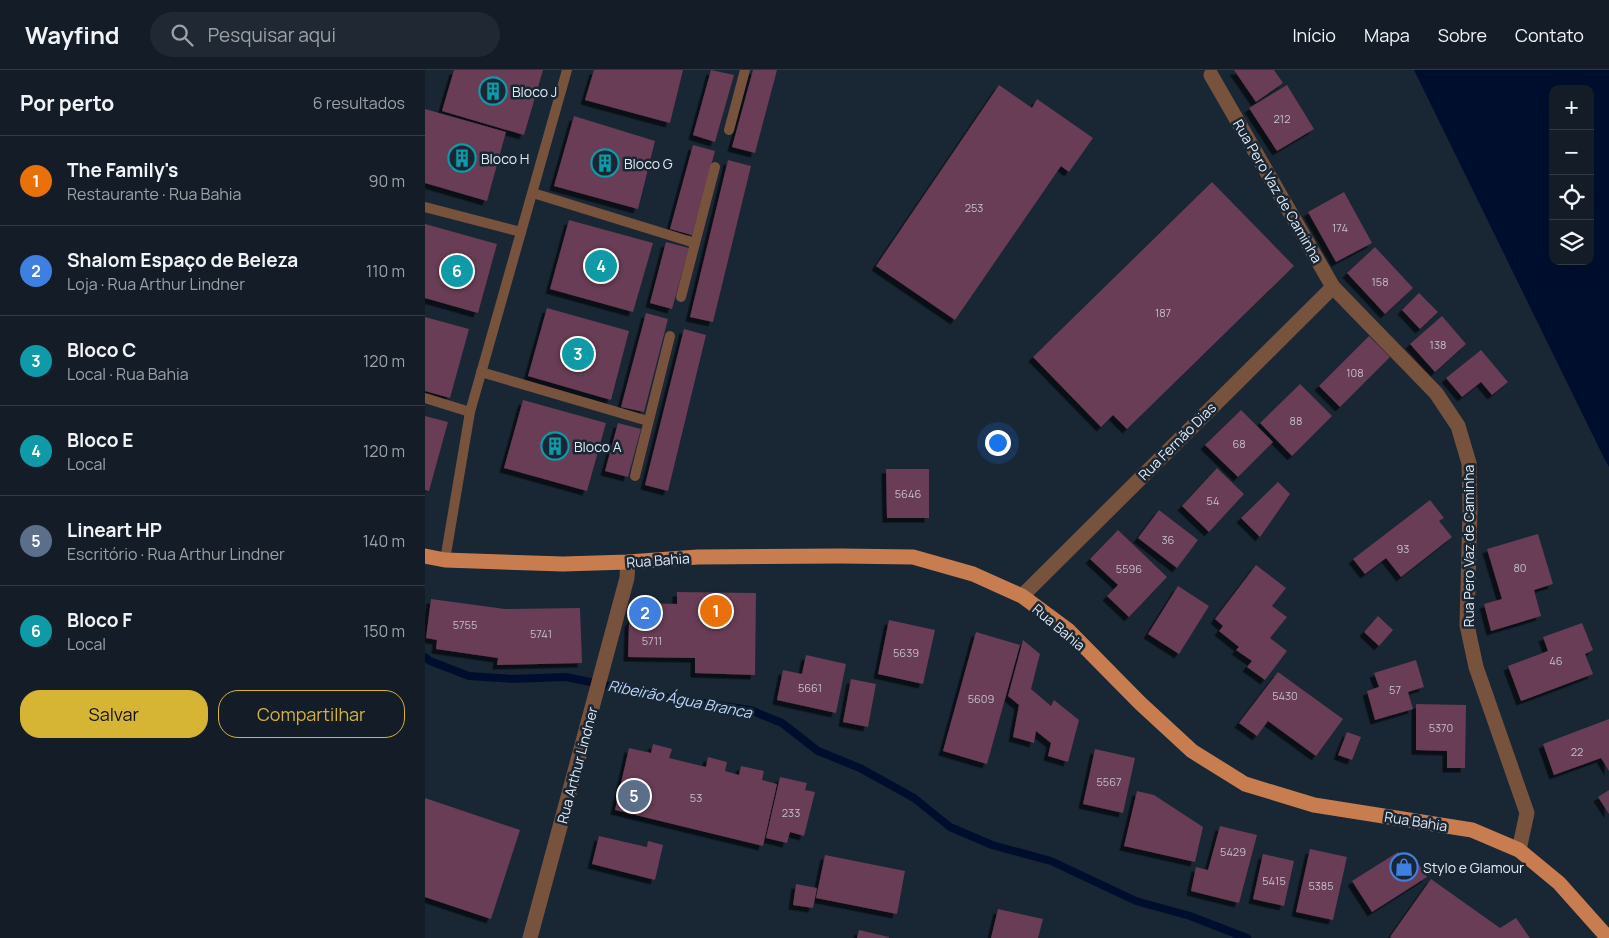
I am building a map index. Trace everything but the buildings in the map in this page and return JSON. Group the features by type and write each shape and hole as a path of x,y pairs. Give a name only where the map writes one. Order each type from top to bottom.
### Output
{"main road":[{"name":"Rua Bahia","path":"425,556 445,560 563,564 697,557 913,557 973,574 1022,596 1068,630 1140,703 1192,751 1245,784 1314,805 1473,830 1519,850 1559,883 1608,938"}],"street":[{"name":"Rua Pero Vaz de Caminha","path":"1211,75 1333,287 1436,393 1458,426 1469,463 1470,510 1467,625 1476,667 1527,813 1519,850"},
{"name":"Rua Fernão Dias","path":"1022,596 1333,287"},
{"name":"Rua Arthur Lindner","path":"531,938 627,578 628,562"}],"lane":[{"path":"445,560 470,412 567,70"},
{"path":"729,130 745,70"},
{"path":"681,297 715,167"},
{"path":"533,193 695,243"},
{"path":"425,206 521,232"},
{"path":"635,476 670,336"},
{"path":"481,372 648,421"},
{"path":"425,398 470,412"}],"water":[{"path":"1414,70 1609,70 1609,467 1604,458"}],"waterway":[{"name":"Ribeirão Água Branca","path":"425,657 430,661 469,676 512,679 566,677 663,697 750,710 782,723 818,751 860,768 914,798 950,827 992,845 1051,861 1136,901 1190,916 1247,938"}],"place":[{"name":"Bloco J","path":"493,91"},
{"name":"Bloco H","path":"462,158"},
{"name":"Bloco G","path":"605,163"},
{"name":"Bloco E","path":"601,266"},
{"name":"Bloco F","path":"457,271"},
{"name":"Bloco C","path":"578,354"},
{"name":"Bloco A","path":"555,446"},
{"name":"The Family's","path":"716,611"},
{"name":"Shalom Espaço de Beleza","path":"645,613"},
{"name":"Lineart HP","path":"634,796"},
{"name":"Stylo e Glamour","path":"1404,867"}]}
